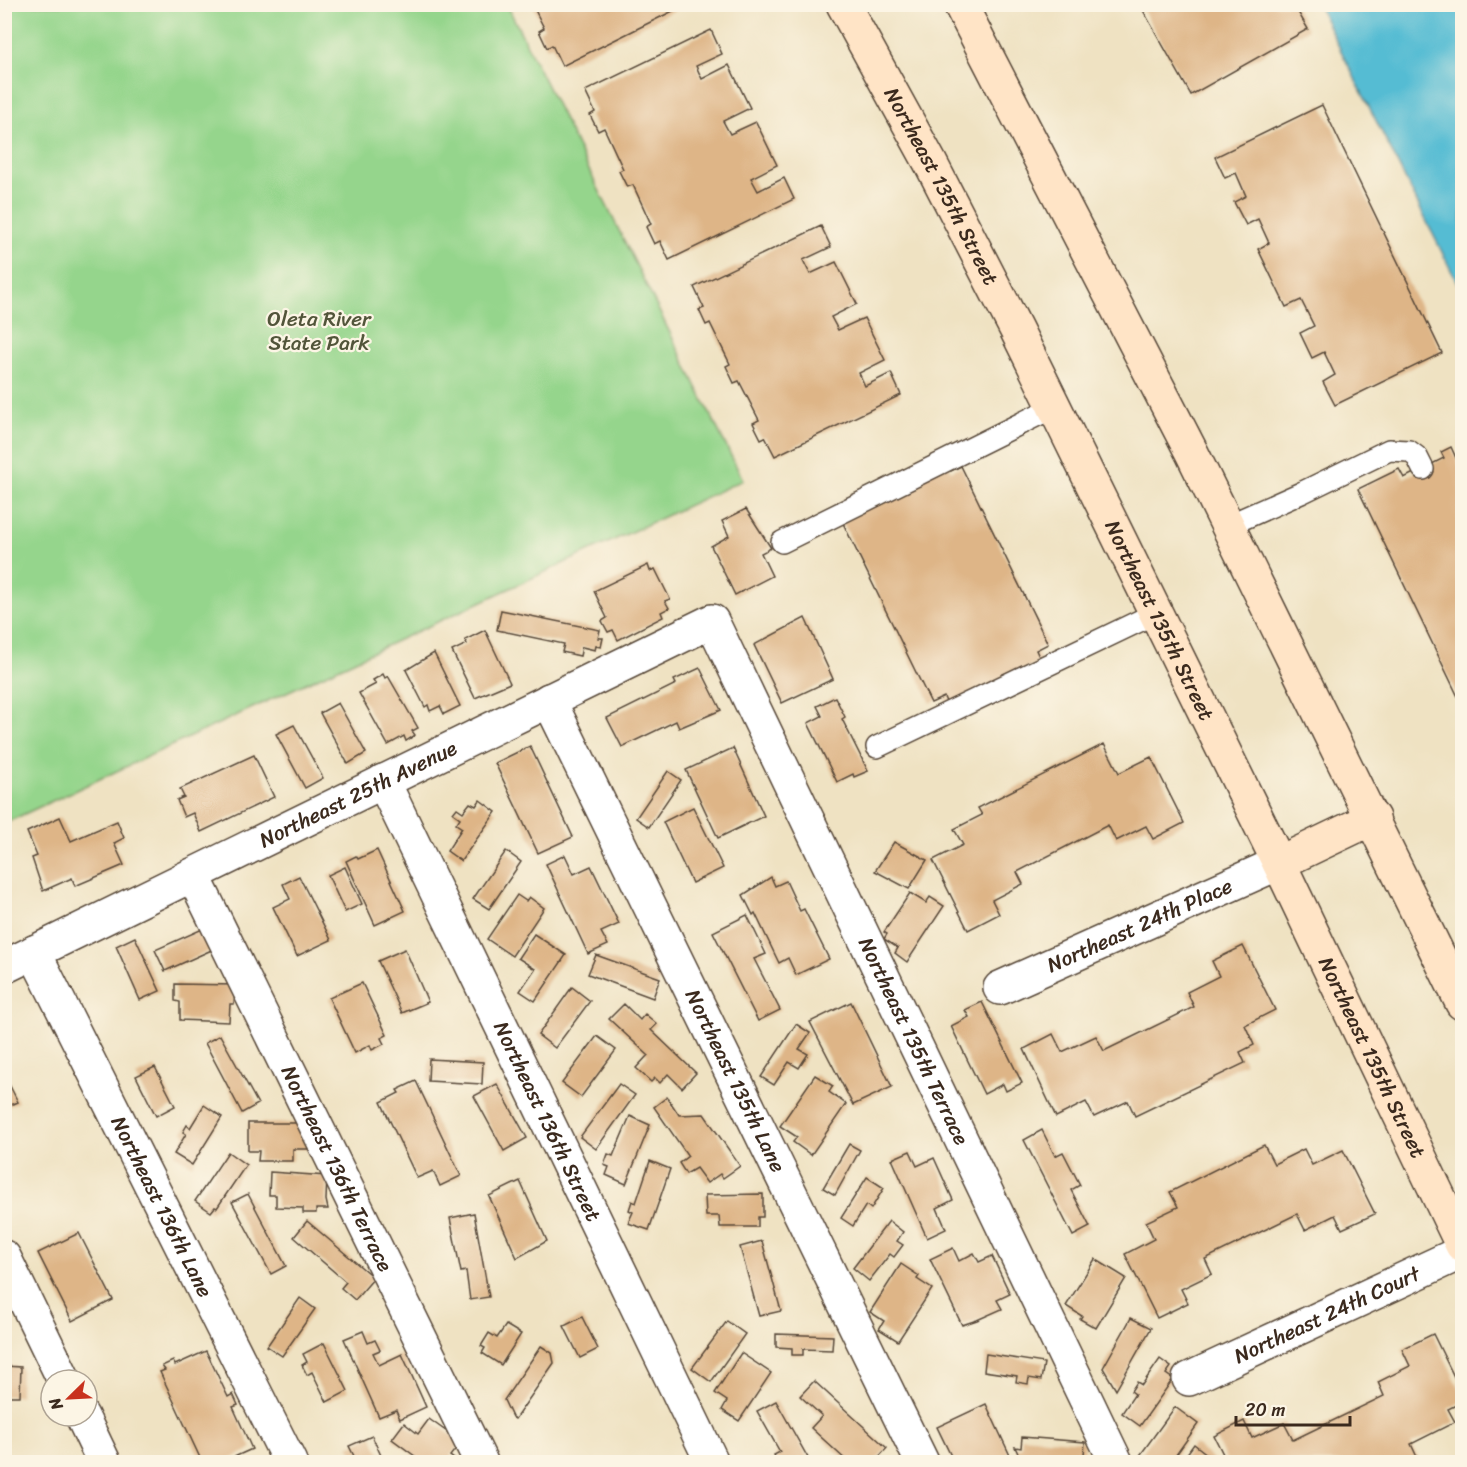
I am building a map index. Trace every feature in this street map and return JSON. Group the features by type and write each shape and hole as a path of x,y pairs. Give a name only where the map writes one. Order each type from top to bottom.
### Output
{"street":[{"name":"Northeast 135th Street","path":"843,4 931,164 1054,407 1279,863 1462,1245"},
{"path":"960,4 1086,245 1228,525 1459,988"},
{"name":"Northeast 25th Avenue","path":"4,967 712,621"},
{"name":"Northeast 135th Terrace","path":"712,621 1116,1462"},
{"name":"Northeast 135th Lane","path":"549,700 922,1462"},
{"name":"Northeast 136th Street","path":"383,781 712,1462"},
{"path":"1279,863 1373,818"},
{"name":"Northeast 24th Place","path":"1000,988 1279,863"},
{"name":"Northeast 136th Terrace","path":"193,875 481,1462"},
{"name":"Northeast 136th Lane","path":"34,952 290,1462"},
{"name":"Northeast 24th Court","path":"1189,1379 1462,1252"},
{"path":"4,1257 58,1368"},
{"path":"87,1428 104,1462"}],"lane":[{"path":"782,542 1054,407"},
{"path":"1228,525 1301,493 1389,450 1409,451 1417,457 1423,469"},
{"path":"877,747 1156,613"}],"green space":[{"name":"Oleta River State Park","path":"4,5 507,5 743,480 5,823"}],"water":[{"path":"1318,5 1462,5 1462,292"}],"building":[{"path":"532,4 687,4 562,66 552,45 547,48 539,31 544,28"},
{"path":"1140,5 1294,5 1308,29 1191,95"},
{"path":"711,30 722,54 696,66 702,79 729,65 750,108 723,121 730,134 756,122 777,165 751,178 758,191 784,178 794,199 669,260 660,241 654,244 646,227 651,224 633,185 627,187 619,171 623,169 604,128 598,131 590,115 595,112 585,91"},
{"path":"1322,105 1442,353 1335,405 1323,382 1335,375 1324,352 1312,358 1300,333 1314,326 1301,300 1286,307 1258,249 1269,243 1258,219 1246,225 1234,202 1246,196 1236,173 1225,178 1215,157"},
{"path":"821,226 831,247 803,260 810,274 836,262 857,304 831,317 838,330 864,318 885,360 859,373 865,386 891,373 901,395 775,456 765,437 761,439 753,423 759,420 739,381 734,383 726,366 730,364 710,323 706,325 699,310 704,308 694,287"},
{"path":"1451,447 1462,471 1462,705 1358,489 1399,469 1404,478 1444,458 1441,452"},
{"path":"946,461 951,471 961,466 1048,644 1036,650 1041,661 948,707 944,697 931,703 842,521"},
{"path":"746,509 771,548 761,553 772,576 735,595 711,546 729,536 722,521"},
{"path":"648,565 650,571 655,569 670,599 665,601 669,608 661,612 663,617 618,640 613,630 608,632 602,621 607,618 594,591"},
{"path":"501,610 600,630 598,638 603,638 601,647 596,646 595,650 582,647 580,656 562,652 564,644 497,630"},
{"path":"805,618 833,679 782,703 754,645"},
{"path":"485,630 510,683 475,698 452,651 467,644 465,640"},
{"path":"434,653 460,706 444,714 440,706 430,711 428,705 425,707 406,670"},
{"path":"700,668 721,710 679,728 676,721 622,747 607,718 676,684 674,680"},
{"path":"383,674 385,678 388,676 418,728 412,731 415,735 406,741 404,736 388,745 359,693 376,684 373,680"},
{"path":"835,697 845,717 842,719 868,771 854,777 853,774 837,782 808,723 822,716 817,706"},
{"path":"338,703 366,753 348,764 320,713"},
{"path":"294,725 323,778 305,788 276,734"},
{"path":"1104,744 1119,773 1151,757 1184,823 1153,839 1146,826 1116,841 1108,825 1017,872 1023,884 992,900 999,914 968,930 933,860 963,845 954,829 982,815 978,808"},
{"path":"530,746 573,837 538,853 495,763"},
{"path":"733,748 764,816 718,838 686,770"},
{"path":"254,755 274,797 201,832 193,813 184,817 177,800 184,797 180,789"},
{"path":"668,771 681,780 649,827 636,818"},
{"path":"480,800 496,812 461,861 447,851 462,828 456,824 460,818 453,813 457,808 463,812 470,803 476,806"},
{"path":"693,807 723,868 692,883 663,822"},
{"path":"60,817 71,841 117,821 124,838 114,843 124,865 75,886 72,878 43,891 32,858 37,856 27,832"},
{"path":"894,842 927,860 909,889 875,871"},
{"path":"377,850 405,911 375,925 346,861 356,856 358,859"},
{"path":"506,851 521,862 489,909 473,899"},
{"path":"565,855 574,874 591,866 619,924 601,932 608,945 588,954 546,864"},
{"path":"345,867 362,904 345,912 328,875"},
{"path":"299,876 331,940 297,956 273,907 290,899 283,884"},
{"path":"771,877 775,886 786,881 800,911 804,909 829,959 796,975 788,958 779,963 755,913 753,915 743,895"},
{"path":"910,893 926,903 930,897 944,906 907,962 895,953 898,948 884,939 887,934 884,932"},
{"path":"517,895 526,901 529,897 544,908 512,956 487,939"},
{"path":"747,915 766,954 754,959 780,1010 758,1021 713,932"},
{"path":"207,927 216,948 165,971 155,950"},
{"path":"534,934 566,955 535,1001 520,991 535,969 518,958"},
{"path":"135,937 160,991 140,1000 116,946"},
{"path":"1243,946 1275,1010 1245,1025 1254,1045 1240,1052 1245,1063 1135,1116 1128,1101 1094,1117 1086,1102 1056,1117 1024,1049 1053,1034 1062,1052 1096,1036 1104,1051 1194,1007 1187,992 1219,976 1212,961"},
{"path":"405,949 428,1002 402,1013 378,961"},
{"path":"596,955 660,978 653,998 588,974"},
{"path":"362,983 387,1035 381,1038 384,1044 372,1050 370,1045 355,1053 329,998"},
{"path":"175,984 235,985 234,1004 230,1004 229,1022 180,1020 180,1002 175,1001"},
{"path":"572,987 590,1001 555,1048 538,1035"},
{"path":"851,1002 892,1087 853,1105 810,1022"},
{"path":"982,1002 1022,1083 1006,1091 1003,1084 984,1094 951,1026 969,1017 965,1010"},
{"path":"624,1004 640,1020 645,1014 657,1024 651,1030 696,1073 682,1088 668,1074 660,1083 655,1078 651,1082 636,1068 648,1055 609,1019"},
{"path":"796,1024 810,1033 799,1049 808,1054 799,1068 789,1062 774,1085 761,1077"},
{"path":"220,1035 258,1104 242,1113 205,1043"},
{"path":"597,1036 616,1050 581,1097 562,1083"},
{"path":"429,1059 483,1062 482,1084 428,1081"},
{"path":"155,1067 175,1106 156,1116 136,1076"},
{"path":"4,1074 18,1102 4,1108"},
{"path":"815,1075 833,1086 829,1092 846,1104 811,1155 793,1142 797,1137 780,1126"},
{"path":"416,1081 461,1176 440,1186 433,1171 417,1178 381,1102 399,1093 397,1090"},
{"path":"497,1084 527,1138 504,1151 474,1096"},
{"path":"619,1084 635,1095 596,1149 580,1137"},
{"path":"667,1097 679,1115 704,1114 740,1166 723,1178 720,1174 707,1183 696,1168 686,1174 679,1163 688,1156 654,1107"},
{"path":"204,1105 222,1117 192,1165 174,1154 186,1134 183,1132 187,1125 190,1128"},
{"path":"630,1116 650,1125 626,1184 606,1175 609,1167 604,1165 608,1154 613,1156"},
{"path":"248,1123 313,1123 312,1149 293,1149 293,1161 258,1161 259,1151 248,1151"},
{"path":"1042,1130 1055,1156 1063,1152 1080,1185 1071,1190 1090,1227 1073,1236 1024,1140"},
{"path":"849,1144 860,1150 835,1195 823,1188"},
{"path":"1264,1145 1274,1164 1304,1149 1312,1165 1343,1150 1375,1214 1342,1229 1335,1215 1305,1230 1297,1214 1205,1259 1212,1274 1181,1289 1188,1303 1157,1318 1125,1254 1154,1239 1146,1222 1178,1207 1170,1192"},
{"path":"910,1151 917,1166 934,1158 953,1200 937,1208 946,1229 927,1238 892,1159"},
{"path":"228,1152 246,1165 217,1208 215,1207 211,1212 195,1201"},
{"path":"650,1161 670,1169 649,1230 628,1223 633,1212 629,1210 632,1201 636,1203"},
{"path":"270,1172 327,1176 328,1209 316,1209 316,1213 303,1213 303,1208 276,1207 276,1195 269,1195"},
{"path":"867,1177 884,1188 871,1209 866,1205 853,1226 841,1218"},
{"path":"520,1181 547,1241 517,1258 489,1196"},
{"path":"248,1194 286,1266 271,1274 232,1202"},
{"path":"763,1194 763,1217 758,1217 758,1227 720,1227 719,1216 706,1216 705,1195"},
{"path":"474,1213 489,1297 470,1300 466,1271 461,1272 450,1218"},
{"path":"307,1221 374,1278 355,1300 341,1288 346,1282 294,1237"},
{"path":"889,1221 903,1232 897,1241 903,1245 894,1257 890,1254 869,1281 853,1268"},
{"path":"79,1233 113,1300 72,1321 38,1253"},
{"path":"762,1241 781,1311 759,1316 740,1247"},
{"path":"953,1248 959,1261 974,1253 979,1262 992,1256 1010,1294 997,1300 1002,1309 962,1325 930,1259"},
{"path":"1095,1259 1126,1278 1096,1328 1080,1319 1082,1316 1066,1306"},
{"path":"901,1264 919,1276 917,1279 932,1289 898,1341 879,1329 884,1321 870,1312"},
{"path":"300,1298 315,1309 282,1356 267,1346"},
{"path":"582,1317 598,1349 580,1358 564,1326"},
{"path":"1131,1318 1151,1328 1116,1390 1103,1368"},
{"path":"727,1321 745,1334 711,1382 692,1368"},
{"path":"506,1325 521,1334 501,1365 482,1353 485,1348 481,1346 489,1333 497,1338"},
{"path":"363,1331 368,1343 375,1340 380,1350 373,1353 379,1365 402,1354 426,1407 400,1419 396,1410 379,1417 344,1339"},
{"path":"776,1334 833,1336 832,1350 803,1349 803,1355 792,1355 792,1348 776,1347"},
{"path":"1433,1334 1462,1393 1462,1402 1448,1409 1455,1422 1411,1444 1418,1459 1411,1462 1227,1462 1214,1436 1244,1421 1252,1438 1284,1423 1293,1440 1384,1396 1378,1382 1410,1366 1402,1349"},
{"path":"324,1343 348,1391 327,1402 312,1372 307,1375 302,1365 307,1362 303,1354"},
{"path":"541,1346 552,1353 554,1363 515,1419 504,1400"},
{"path":"206,1351 228,1397 233,1394 238,1405 233,1407 252,1449 223,1462 202,1462 160,1372 165,1370 162,1366 173,1361 175,1365"},
{"path":"741,1353 771,1373 739,1421 722,1410 727,1401 715,1393"},
{"path":"986,1354 1044,1363 1041,1380 1029,1378 1028,1384 1016,1382 1017,1376 984,1371"},
{"path":"1160,1359 1171,1367 1166,1374 1173,1379 1140,1426 1122,1413 1135,1394 1131,1391 1137,1382 1142,1385"},
{"path":"4,1366 21,1367 20,1396 4,1396"},
{"path":"814,1381 887,1448 874,1462 869,1460 848,1462 811,1428 822,1416 800,1396"},
{"path":"776,1401 808,1458 800,1462 778,1462 774,1455 780,1452 757,1411"},
{"path":"986,1404 1013,1462 954,1462 937,1427"},
{"path":"1175,1407 1198,1424 1171,1462 1144,1462 1138,1458"},
{"path":"429,1419 461,1442 450,1456 458,1462 423,1462 392,1439 404,1423 418,1434"},
{"path":"372,1436 384,1462 357,1462 349,1446"},
{"path":"1022,1437 1085,1442 1086,1462 1022,1462 1015,1447 1021,1448"},
{"path":"1194,1444 1213,1459 1211,1462 1181,1462"}]}
